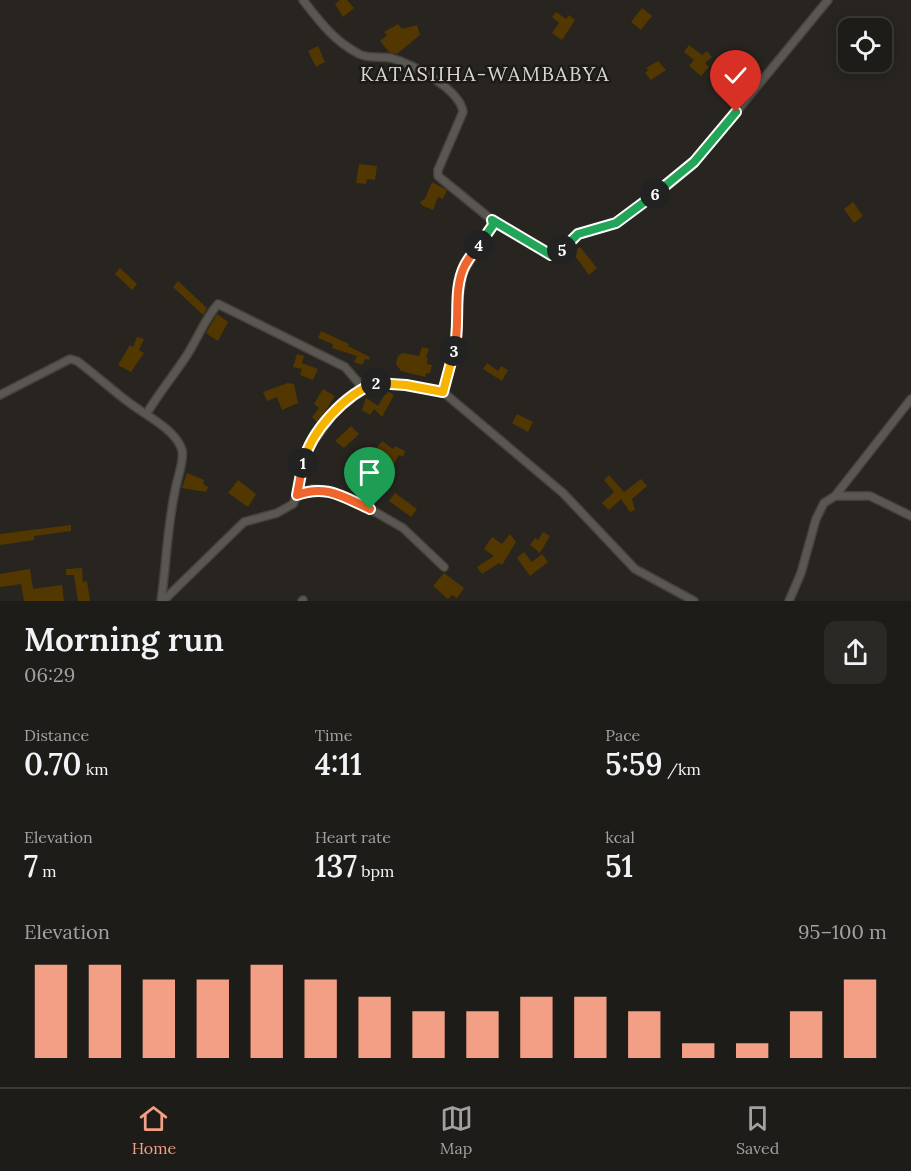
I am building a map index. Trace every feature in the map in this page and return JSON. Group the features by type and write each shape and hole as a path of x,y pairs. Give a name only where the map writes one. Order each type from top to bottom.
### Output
{"street":[{"path":"303,0 337,40 361,55 390,58 419,70 442,84 459,101 463,112 438,170 438,176 492,220 555,256 578,234 616,223 694,162 828,0"},
{"path":"443,392 458,333 457,310 463,272 493,225 492,220"},
{"path":"147,413 164,384 187,354 207,317 218,304 345,366 363,388"},
{"path":"0,395 70,359 77,361 132,405 147,413 178,442 182,452 168,517 168,555 162,601"},
{"path":"162,601 244,522 277,513 293,504 306,452 333,414 363,388 378,382 443,392 563,493 634,569 694,601"},
{"path":"789,601 801,573 816,519 824,503 835,496 911,399"},
{"path":"297,495 313,489 331,491 370,509 403,528 444,567"},
{"path":"835,496 870,496 911,516"}],"building":[{"path":"340,0 347,0 354,8 343,17 335,4"},
{"path":"642,8 652,16 641,30 631,22"},
{"path":"556,12 566,19 569,15 575,20 562,40 552,33 559,23 552,17"},
{"path":"398,24 402,29 417,25 420,35 397,54 389,52 380,41 387,35 384,32"},
{"path":"689,45 702,55 707,51 712,57 705,63 709,67 701,76 689,66 694,60 684,52"},
{"path":"318,46 325,62 316,67 308,51"},
{"path":"658,61 666,70 651,80 645,73 648,70 646,68"},
{"path":"359,164 377,166 375,180 367,179 366,184 356,183"},
{"path":"432,182 447,190 443,199 438,197 433,210 423,206 420,202 425,199"},
{"path":"853,202 863,216 854,223 844,209"},
{"path":"580,247 597,268 589,275 573,253"},
{"path":"120,268 137,284 132,290 115,274"},
{"path":"178,281 207,308 203,315 173,287"},
{"path":"217,314 228,322 218,341 206,333"},
{"path":"321,331 349,344 348,346 370,357 369,360 365,359 362,365 354,362 357,356 332,348 333,344 318,338"},
{"path":"137,337 144,339 139,350 144,353 131,372 118,365 130,345 133,347"},
{"path":"422,347 429,349 426,358 428,358 427,364 432,365 430,373 426,373 425,377 401,371 396,364 398,356 403,353 419,356"},
{"path":"297,354 304,356 302,363 318,369 313,380 300,375 302,369 293,367"},
{"path":"487,363 498,371 501,366 508,370 502,381 483,369"},
{"path":"288,383 294,384 298,403 282,410 277,397 267,401 263,392"},
{"path":"323,389 335,396 318,423 312,417 319,408 314,404"},
{"path":"387,391 394,395 382,417 374,409 370,415 362,410 366,398 378,406"},
{"path":"517,414 533,422 528,432 512,423"},
{"path":"351,426 359,434 344,448 335,441"},
{"path":"382,441 393,449 395,446 405,451 403,457 399,455 389,473 383,470 388,461 374,452"},
{"path":"187,473 204,480 203,484 208,487 206,492 182,488"},
{"path":"609,475 624,492 641,479 647,486 632,499 635,510 630,512 621,499 609,510 602,503 614,492 604,480"},
{"path":"238,480 256,494 248,507 228,493"},
{"path":"395,493 417,509 411,517 389,501"},
{"path":"71,525 71,531 34,536 34,540 0,545 0,534"},
{"path":"543,532 550,536 540,553 530,545 535,538 538,540"},
{"path":"510,534 516,542 502,565 499,563 482,574 477,567 494,556 484,549 492,537 502,544"},
{"path":"524,552 532,562 542,554 548,562 530,576 517,558"},
{"path":"82,568 83,582 87,581 90,601 78,601 74,575 66,575 66,569"},
{"path":"30,569 33,589 62,585 64,601 24,601 21,584 0,587 0,574"},
{"path":"444,573 464,588 457,598 452,595 448,599 433,586"}],"district":[{"name":"KATASIIHA-WAMBABYA","path":"485,73"}],"route":[{"path":"370,509 331,491 313,489 297,495 306,452 333,414 363,388 378,382 443,392 458,333 457,310 463,272 465,265 493,225 492,220 555,256 578,234 616,223 642,204 694,162 736,112"}]}
